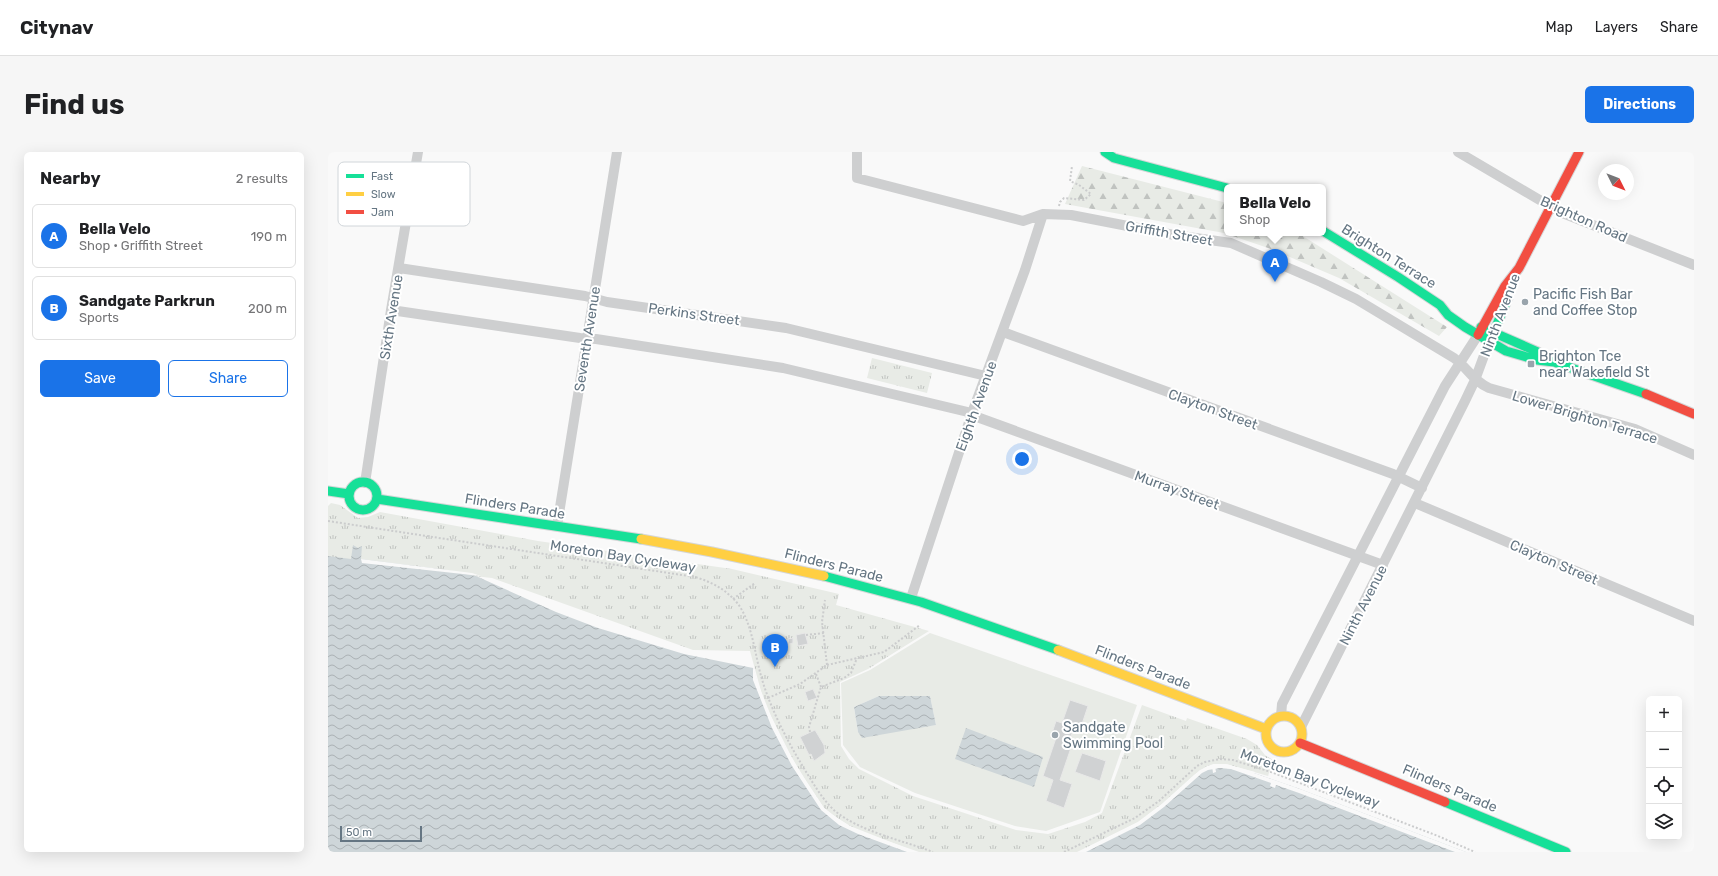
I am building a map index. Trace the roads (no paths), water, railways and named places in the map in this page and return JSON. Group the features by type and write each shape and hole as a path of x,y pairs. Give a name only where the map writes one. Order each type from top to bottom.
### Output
{"street":[{"name":"Sixth Avenue","path":"416,162 418,152"},
{"name":"Seventh Avenue","path":"557,526 618,152"},
{"name":"Griffith Street","path":"857,152 857,178 1023,221 1043,214 1071,215 1174,235 1231,243 1322,282 1356,299 1441,349 1461,363 1475,380"},
{"path":"1105,152 1114,158 1224,187"},
{"name":"Brighton Road","path":"1458,152 1550,207 1694,266"},
{"path":"1519,268 1579,152"},
{"name":"Eighth Avenue","path":"911,598 972,413 1043,214"},
{"name":"Sixth Avenue","path":"365,483 391,310 406,226"},
{"name":"Brighton Terrace","path":"1326,233 1440,305 1452,309 1506,350 1531,358 1554,362 1641,392 1694,414"},
{"name":"Perkins Street","path":"399,268 786,328 986,376"},
{"name":"Ninth Avenue","path":"1281,716 1282,704 1445,386 1461,363 1506,286 1519,268"},
{"name":"Ninth Avenue","path":"1301,727 1475,380 1512,290 1519,268"},
{"path":"391,310 783,368 972,413"},
{"name":"Clayton Street","path":"1002,332 1398,477 1422,488"},
{"name":"Lower Brighton Terrace","path":"1475,380 1489,388 1635,429 1694,455"},
{"name":"Murray Street","path":"972,413 977,417 1383,565"},
{"path":"365,483 370,484 376,490 377,499 375,504 368,510 358,510 351,503 349,494 357,484 365,483"},
{"path":"328,491 349,494"},
{"name":"Flinders Parade","path":"377,499 694,547 911,598 1095,664 1266,729"},
{"name":"Clayton Street","path":"1414,503 1694,621"},
{"path":"1281,716 1293,718 1301,727 1302,732 1300,743 1296,748 1286,752 1274,750 1267,741 1266,729 1272,720 1281,716"},
{"name":"Flinders Parade","path":"1300,743 1357,765 1566,852"}],"water":[{"path":"353,545 358,548 362,546 361,559 447,570 476,576 556,612 598,628 684,654 753,668 765,707 794,765 823,809 849,828 914,852 328,852 328,556 351,559"},
{"path":"879,696 930,696 936,725 862,738 858,732 854,707"},
{"path":"966,728 1043,757 1034,787 955,759"},
{"path":"1212,766 1213,773 1216,772 1215,766 1254,773 1466,852 1081,852 1126,830 1151,815 1195,776"}],"place":[{"name":"Bella Velo","path":"1275,282"},
{"name":"Pacific Fish Bar and Coffee Stop","path":"1525,302"},
{"name":"Brighton Tce near Wakefield St","path":"1531,364"},
{"name":"Sandgate Parkrun","path":"775,667"},
{"name":"Sandgate Swimming Pool","path":"1055,735"}]}
